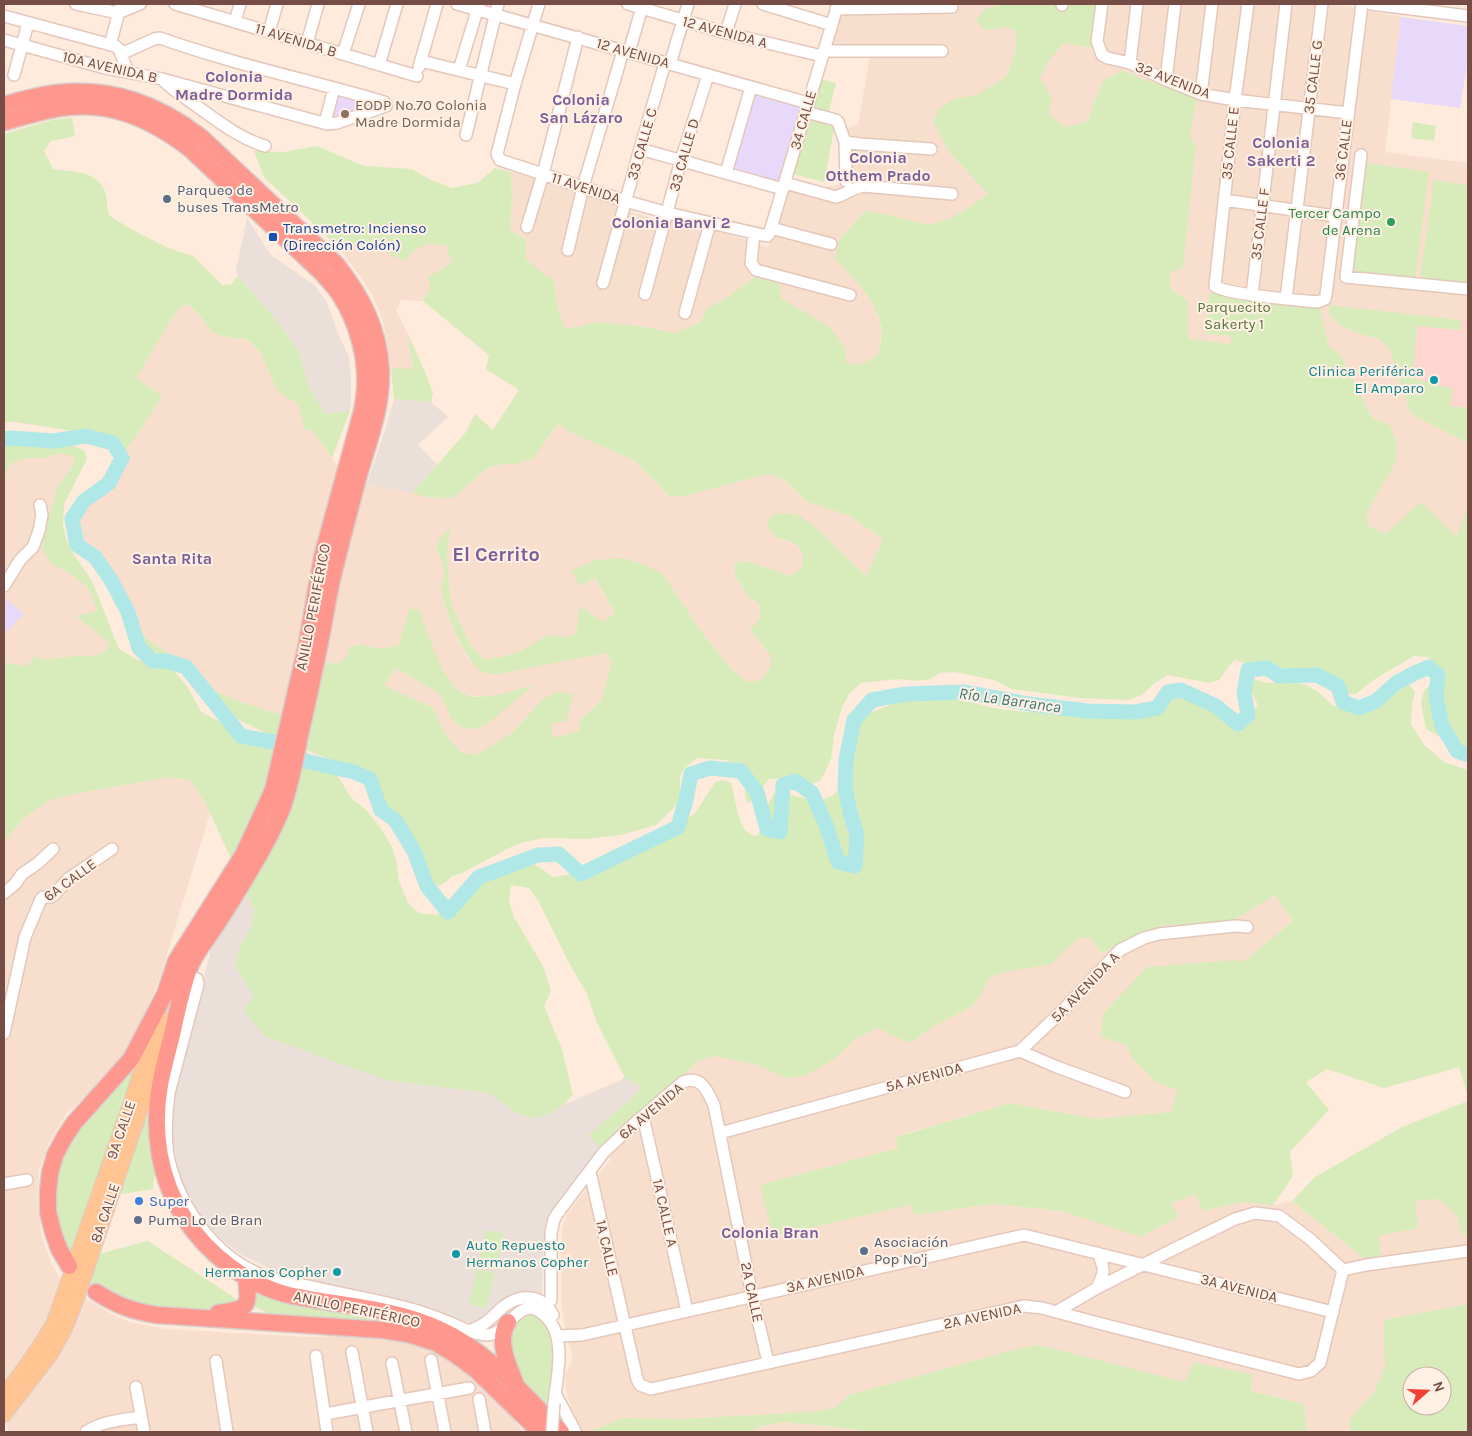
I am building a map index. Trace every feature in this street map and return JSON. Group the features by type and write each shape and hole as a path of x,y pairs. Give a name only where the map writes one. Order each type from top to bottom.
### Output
{"highway":[{"name":"ANILLO PERIFÉRICO","path":"4,105 39,96 82,91 136,100 163,111 182,122 201,137 348,278 374,328 381,375 375,425 354,464 322,557 306,648 273,790 243,855 172,996 131,1059 74,1122 56,1155 50,1173 48,1212 59,1249 69,1266"},
{"name":"ANILLO PERIFÉRICO","path":"4,122 60,108 74,107 108,109 144,120 167,131 189,148 322,274 338,293 354,323 364,365 365,388 354,464"},
{"name":"ANILLO PERIFÉRICO","path":"172,996 171,1060 159,1094 157,1139 161,1162 168,1184 178,1207 198,1236 223,1261 246,1278 260,1285 287,1295 388,1313 422,1322 453,1336 496,1366 518,1389 568,1432"},
{"path":"185,1318 240,1310 246,1305 248,1296 246,1278"},
{"name":"ANILLO PERIFÉRICO","path":"96,1292 114,1304 135,1311 157,1315 384,1330 408,1334 436,1343 456,1355 475,1370 540,1432"},
{"path":"246,1305 278,1323"},
{"path":"508,1322 503,1334 504,1349 508,1365 518,1389"},
{"path":"467,1331 498,1358 518,1389"}],"main road":[{"name":"9A CALLE","path":"4,1396 41,1345 54,1322 156,1028 172,996"},
{"name":"8A CALLE","path":"4,1415 51,1354 64,1331 143,1103 164,1034 172,996"}],"street":[{"path":"77,4 120,8 140,4"},
{"name":"11 AVENIDA B","path":"175,4 198,7 235,22 379,65 416,80 421,61"},
{"path":"235,22 240,4"},
{"path":"269,32 278,4"},
{"path":"307,43 318,4"},
{"path":"343,54 359,4"},
{"path":"379,65 397,4"},
{"path":"437,4 421,61 480,77 515,84 539,4"},
{"name":"12 AVENIDA","path":"457,4 496,9 533,25 751,87 807,107 836,120 841,126 845,142"},
{"name":"12 AVENIDA A","path":"628,4 642,6 726,33 823,54 942,51"},
{"name":"33 CALLE C","path":"603,283 640,149 684,21 688,4"},
{"path":"726,33 736,4"},
{"path":"763,4 832,25"},
{"name":"32 AVENIDA","path":"1102,4 1097,41 1102,54 1108,58 1130,64 1201,94 1235,100 1348,113"},
{"path":"1130,64 1137,4"},
{"path":"1166,80 1175,4"},
{"path":"1201,94 1212,4"},
{"name":"35 CALLE E","path":"1248,4 1235,100 1215,286 1252,295"},
{"name":"35 CALLE F","path":"1252,295 1286,4"},
{"name":"35 CALLE G","path":"1286,299 1322,4"},
{"name":"36 CALLE","path":"1286,299 1318,302 1325,299 1362,4"},
{"path":"1371,4 1468,16"},
{"path":"568,250 584,187 642,6"},
{"path":"837,6 952,7"},
{"name":"34 CALLE","path":"769,232 837,6"},
{"path":"459,70 478,7"},
{"path":"110,45 120,8"},
{"path":"466,135 496,9"},
{"path":"4,16 119,49 128,72"},
{"path":"4,83 10,80 9,74 22,45 28,23"},
{"path":"527,227 543,174 578,37"},
{"path":"121,54 160,38 256,68 334,88 325,123"},
{"name":"10A AVENIDA B","path":"4,40 105,68 162,80 325,123 337,123 384,107 386,104 334,88"},
{"name":"33 CALLE D","path":"645,294 681,160 708,75"},
{"path":"162,80 177,93 237,134 249,141 265,146"},
{"name":"11 AVENIDA","path":"515,84 498,154 500,160 668,213 754,233 769,232 831,244"},
{"path":"726,173 751,87"},
{"path":"846,181 845,142 931,148"},
{"path":"640,149 726,173 836,197 856,187 863,186 952,194"},
{"path":"1361,154 1346,277 1468,289"},
{"path":"1224,200 1297,211 1353,225"},
{"path":"685,313 710,223"},
{"path":"754,233 751,263 756,270 850,295"},
{"path":"1328,271 1347,273"},
{"path":"1252,295 1286,299"},
{"path":"4,586 20,560 32,547 39,531 42,515 40,505"},
{"path":"4,893 16,884 22,874 53,849"},
{"name":"6A CALLE","path":"4,1033 7,1001 24,937 41,899 54,895 68,879 112,849"},
{"name":"5A AVENIDA A","path":"1020,1051 1063,1010 1120,950 1130,944 1159,934 1235,926 1247,927"},
{"name":"ANILLO PERIFÉRICO","path":"185,967 197,979 198,984 171,1060 166,1139 171,1168 179,1189 191,1213 202,1228 235,1260 263,1275 286,1282 413,1309 437,1317 467,1331"},
{"path":"1020,1051 1125,1092"},
{"name":"5A AVENIDA","path":"720,1132 1020,1051"},
{"name":"6A AVENIDA","path":"590,1172 604,1152 683,1082 689,1080 704,1086 714,1105"},
{"name":"2A CALLE","path":"714,1105 752,1295 768,1362"},
{"name":"1A CALLE A","path":"643,1116 687,1311"},
{"path":"551,1300 554,1219 590,1172"},
{"name":"1A CALLE","path":"590,1172 624,1325 640,1385"},
{"path":"4,1184 27,1180"},
{"path":"1056,1312 1097,1288 1235,1219 1255,1213 1279,1216 1310,1239 1343,1270"},
{"name":"3A AVENIDA","path":"555,1331 582,1335 752,1295 1024,1235 1333,1312"},
{"path":"1343,1270 1468,1251"},
{"path":"1097,1288 1104,1273 1098,1253"},
{"path":"1333,1312 1343,1270"},
{"path":"467,1331 482,1325 507,1304 517,1300 526,1298 536,1299 548,1308 553,1317 558,1342 552,1432"},
{"name":"2A AVENIDA","path":"640,1385 651,1389 1024,1306 1042,1308 1298,1374 1311,1371 1320,1363 1333,1312"},
{"path":"467,1331 485,1335 491,1334 500,1330 517,1313 531,1308 542,1312 555,1331"},
{"name":"3A AVENIDA","path":"558,1357 582,1335"},
{"path":"352,1352 367,1432"},
{"path":"316,1356 327,1432"},
{"path":"431,1360 445,1432"},
{"path":"216,1361 227,1432"},
{"path":"392,1363 406,1432"},
{"path":"136,1387 144,1432"},
{"path":"325,1414 469,1388"},
{"path":"554,1398 568,1432"},
{"path":"479,1399 485,1432"},
{"path":"86,1432 92,1427 103,1424 141,1417"}],"shaded area":[{"path":"839,4 1003,4 985,9 984,30 1006,27 1015,31 1016,48 1007,76 977,95 953,100 938,110 949,152 988,194 948,219 929,225 884,214 835,259 861,286 876,310 882,332 878,355 861,365 846,363 845,348 798,309 781,298 779,277 754,278 707,309 700,323 675,333 639,326 594,322 578,327 565,328 557,307 554,279 545,276 526,259 526,240 510,230 511,172 623,202 621,209 666,222 667,215 768,247 786,188 825,197 828,186 839,185 843,129 858,124 870,57 824,57"},
{"path":"1096,4 1320,4 1350,7 1401,17 1385,152 1468,163 1468,321 1329,306 1329,314 1340,325 1360,334 1379,339 1390,349 1411,414 1468,443 1468,512 1466,512 1456,537 1385,535 1368,526 1367,512 1390,425 1372,418 1340,354 1329,347 1319,308 1209,293 1206,334 1231,336 1231,344 1188,340 1188,301 1171,289 1170,272 1183,267 1196,146 1145,80 1123,70 1104,80 1088,121 1067,127 1047,115 1040,79 1048,60 1064,43 1094,48"},
{"path":"1401,17 1468,26 1468,59 1460,108 1391,99"},
{"path":"754,91 803,105 780,185 730,171"},
{"name":"EODP No.70 Colonia Madre Dormida","path":"334,95 381,106 326,121"},
{"path":"247,218 271,255 314,285 327,302 349,357 351,377 350,411 325,414 309,387 298,349 238,276 236,270"},
{"path":"371,243 391,255 428,244 447,245 452,263 436,271 430,289 423,301 401,300 396,310 408,334 413,370 391,368 382,318 372,295 337,246"},
{"path":"188,304 202,318 212,332 226,337 247,339 260,352 278,392 298,404 305,430 312,430 335,463 367,484 405,490 425,497 453,498 489,467 517,464 546,442 559,424 570,432 633,460 669,496 684,496 768,474 785,480 806,501 850,516 883,539 866,576 848,560 776,537 798,546 803,554 802,568 791,576 747,561 734,563 735,576 749,597 759,604 761,617 758,640 771,656 771,666 761,680 748,682 732,670 703,634 662,573 623,558 580,586 594,577 615,614 603,623 581,607 576,633 567,637 546,635 535,644 517,652 498,658 484,659 471,646 454,610 450,595 447,550 451,530 436,549 443,566 444,575 441,585 446,608 459,642 469,660 483,672 498,674 605,653 612,662 601,701 580,720 579,731 553,739 542,700 511,734 487,750 476,755 461,752 446,736 433,708 384,685 396,668 440,694 446,708 533,686 487,697 465,695 451,683 434,653 420,611 409,608 399,645 379,649 359,644 349,647 346,659 337,664 323,662 293,712 281,715 242,702 214,691 192,669 127,623 112,574 89,551 80,536 80,514 86,502 104,475 138,434 162,396 136,378 178,309"},
{"path":"1461,320 1468,321 1468,408 1450,406 1413,379 1417,326 1460,330"},
{"path":"394,399 431,402 448,417 418,445 437,464 412,493 367,484"},
{"path":"60,453 72,455 75,462 68,471 51,563 85,585 91,594 97,611 77,616 105,639 109,645 105,652 94,656 41,660 38,655 26,666 4,663 4,479 10,464 25,458 45,458"},
{"path":"4,598 24,614 5,633 4,632"},
{"path":"169,777 190,780 210,813 160,977 138,1030 120,1066 66,1114 50,1141 39,1170 37,1200 41,1234 51,1263 61,1280 51,1316 29,1353 4,1383 4,842 24,818 50,800"},
{"path":"233,865 255,911 250,931 240,946 235,966 254,996 386,1080 488,1093 519,1114 551,1113 563,1105 625,1078 642,1086 633,1097 589,1135 604,1153 589,1166 560,1198 548,1218 544,1233 542,1299 526,1291 519,1293 503,1301 484,1317 471,1323 308,1282 271,1269 240,1254 218,1236 196,1210 181,1184 172,1134 174,1093"},
{"path":"1275,895 1293,921 1243,962 1101,1037 1126,1045 1133,1059 1156,1082 1179,1090 1171,1112 1096,1119 1010,1103 897,1136 898,1148 761,1185 773,1236 911,1205 915,1215 993,1204 1062,1211 1141,1237 1177,1217 1171,1203 1195,1193 1203,1211 1241,1202 1273,1205 1292,1201 1366,1260 1379,1236 1414,1201 1439,1199 1457,1216 1462,1235 1468,1234 1468,1304 1385,1320 1385,1366 1375,1391 1349,1420 1351,1432 1307,1432 1304,1404 1251,1391 1253,1375 1185,1382 1039,1345 1021,1348 849,1395 834,1408 810,1412 681,1419 623,1418 589,1432 580,1432 573,1423 565,1375 573,1358 565,1328 561,1285 562,1230 567,1214 611,1159 604,1153 699,1060 714,1056 758,1065 785,1078 805,1076 836,1058 856,1038 878,1028 915,1040 930,1028 974,1005 989,978 1065,950 1079,938 1091,938 1101,953 1163,925 1195,926 1232,921"},
{"path":"82,1296 108,1312 130,1322 165,1329 308,1337 386,1335 416,1343 447,1360 479,1383 512,1417 523,1432 9,1432 6,1422 52,1365 71,1333"},
{"path":"784,1422 869,1432 751,1432 756,1427"}],"green space":[{"name":"Parquecito Sakerty 1","path":"1003,4 1096,4 1094,48 1064,43 1048,61 1040,79 1052,98 1048,115 1067,127 1088,121 1104,80 1123,70 1145,80 1197,97 1190,135 1196,146 1183,268 1170,272 1171,289 1188,301 1188,339 1231,344 1231,336 1206,334 1209,293 1319,307 1329,347 1340,354 1372,418 1390,425 1397,444 1396,461 1367,512 1368,526 1385,534 1421,502 1456,537 1466,511 1468,512 1468,747 1442,738 1426,729 1421,702 1424,691 1434,680 1437,667 1428,657 1414,656 1375,679 1356,694 1345,694 1332,679 1319,670 1284,668 1259,670 1235,660 1219,680 1209,683 1168,675 1155,683 1142,695 1128,700 1079,698 1012,689 994,680 955,672 940,673 931,679 915,681 898,679 861,683 850,693 842,707 834,736 831,759 821,780 812,784 788,778 769,779 757,797 747,803 745,797 746,782 739,768 726,760 697,758 685,767 680,776 682,797 672,810 656,825 621,835 585,839 543,838 524,842 462,873 452,876 438,886 424,880 416,870 397,819 366,777 355,769 285,742 239,720 212,704 184,671 151,650 138,639 127,623 192,669 214,691 281,715 293,712 323,662 337,664 346,658 349,647 360,644 379,649 399,645 409,608 420,611 437,658 458,690 466,695 490,696 534,685 487,724 474,729 463,728 452,720 440,694 396,668 384,685 433,708 446,736 461,752 476,755 511,734 542,700 557,692 573,694 566,721 550,724 553,738 579,731 580,720 601,701 612,662 606,653 498,674 485,673 476,667 462,646 450,620 441,586 444,572 436,549 440,537 451,529 447,550 450,595 454,610 471,646 484,659 501,657 517,652 532,645 546,635 567,637 576,633 580,606 603,622 615,613 595,578 580,586 571,571 596,560 623,558 662,573 703,634 732,670 748,682 761,680 771,666 771,656 750,630 761,617 759,604 749,597 735,576 734,563 747,561 791,576 802,568 803,554 798,546 776,537 767,527 770,517 780,513 799,515 822,533 866,576 883,539 850,516 806,501 785,480 768,474 684,496 669,496 633,460 570,432 559,424 534,458 517,464 489,467 453,498 425,497 412,493 466,432 475,414 493,430 519,390 486,369 489,355 423,301 430,289 428,277 452,263 446,245 423,246 414,251 405,261 371,243 337,246 264,177 254,151 284,152 317,146 364,166 412,169 431,180 451,188 477,183 495,168 511,172 510,230 526,240 526,259 545,275 554,279 557,307 565,328 578,327 594,322 639,326 675,333 700,323 707,309 754,278 771,271 779,277 781,298 830,327 845,348 846,363 861,365 878,355 882,332 880,321 871,301 835,259 839,240 865,211 929,225 948,219 988,194 949,152 933,121 938,110 953,99 977,95 1007,76 1016,48 1015,31 1006,27 984,30 976,20 985,9"},
{"path":"819,79 836,83 828,116 810,110"},
{"path":"809,117 835,124 824,182 793,174"},
{"path":"72,118 75,136 51,141 44,151 53,169 77,172 98,181 106,195 109,215 129,228 168,248 193,256 222,285 232,284 238,276 298,349 309,387 325,414 350,411 332,458 312,430 305,430 298,404 278,392 260,352 247,339 226,337 212,332 202,318 188,304 178,309 136,378 162,396 138,434 120,456 116,445 104,436 16,422 4,422 4,134 52,120"},
{"path":"1413,122 1436,126 1434,141 1411,138"},
{"name":"Tercer Campo de Arena","path":"1367,163 1429,172 1415,280 1353,272"},
{"path":"1434,180 1468,185 1468,286 1420,279"},
{"path":"1329,305 1461,320 1461,330 1417,326 1413,378 1453,389 1450,406 1468,408 1468,443 1411,414 1390,349 1379,339 1360,334 1339,325 1329,314"},
{"path":"408,334 433,393 431,402 394,399 391,368 413,369"},
{"path":"14,436 72,445 85,451 87,459 64,504 63,526 66,539 73,553 92,581 119,649 138,660 172,669 187,686 201,712 290,756 332,770 352,799 364,808 378,824 391,845 396,858 399,881 408,903 419,913 436,915 456,902 471,886 494,875 507,866 524,862 538,866 553,877 582,872 684,822 696,812 715,782 723,780 731,783 745,830 757,836 765,822 766,809 774,793 814,800 828,798 841,788 852,741 865,715 895,703 937,697 1025,712 1052,711 1141,715 1156,700 1171,696 1203,704 1216,714 1239,720 1250,717 1258,705 1253,695 1239,683 1244,679 1254,679 1266,683 1287,682 1307,685 1321,694 1333,706 1345,707 1405,680 1415,692 1411,724 1424,745 1444,762 1468,770 1468,1097 1459,1067 1384,1088 1327,1069 1306,1082 1329,1110 1290,1152 1293,1176 1273,1205 1241,1202 1203,1211 1195,1194 1171,1203 1178,1217 1141,1237 1062,1211 993,1204 914,1215 911,1205 773,1236 760,1185 898,1148 896,1137 1010,1103 1096,1119 1171,1112 1178,1090 1156,1082 1133,1059 1126,1045 1101,1037 1103,1014 1147,967 1236,960 1243,962 1293,921 1275,895 1232,921 1221,925 1163,925 1101,953 1091,938 1079,938 1051,964 1000,973 989,978 974,1005 930,1028 915,1040 906,1042 878,1028 856,1038 836,1058 805,1076 785,1078 758,1065 714,1056 699,1060 604,1153 589,1135 633,1097 642,1086 625,1078 597,1023 587,994 568,961 540,904 529,888 511,885 509,901 514,917 543,966 551,991 544,1006 562,1049 573,1095 551,1113 534,1118 519,1114 488,1093 386,1080 264,1036 244,1010 254,996 235,966 240,946 250,931 255,911 205,802 190,780 169,777 50,800 24,818 4,842 4,663 26,666 38,655 41,660 94,656 105,652 109,645 105,639 76,616 97,611 91,594 85,585 51,563 43,551 43,535 58,486 75,462 72,456 60,453 45,458 25,458 10,464 4,479 4,437"},
{"path":"137,1065 72,1259 54,1219 55,1170 77,1125"},
{"path":"159,1065 150,1106 150,1150 155,1172 153,1189 122,1194 122,1185"},
{"path":"1468,1101 1468,1234 1462,1235 1457,1216 1439,1199 1415,1201 1418,1228 1379,1236 1381,1257 1366,1260 1292,1201 1315,1177 1402,1127"},
{"path":"486,1230 504,1233 496,1269 478,1265"},
{"path":"148,1241 241,1302 240,1306 183,1312 133,1307 101,1292 86,1280 94,1255"},
{"path":"477,1269 495,1272 486,1308 469,1304"},
{"path":"254,1287 288,1301 419,1325 452,1339 494,1371 554,1432 547,1432 492,1375 450,1343 417,1331 372,1324 280,1319 253,1306 252,1291"},
{"path":"1468,1304 1468,1432 1351,1432 1349,1420 1375,1391 1385,1366 1384,1320"},
{"path":"529,1314 537,1315 543,1320 551,1336 553,1346 553,1367 547,1408 523,1386 510,1356 512,1326 518,1317"},
{"path":"1039,1345 1185,1382 1194,1362 1253,1375 1251,1391 1304,1404 1307,1432 869,1432 784,1422 756,1427 751,1432 589,1432 623,1418 681,1419 810,1412 834,1408 849,1395 1021,1348"}],"waterway":[{"name":"Río La Barranca","path":"4,439 53,441 86,436 113,443 122,458 109,483 84,501 72,519 77,545 95,557 111,580 128,612 139,648 153,661 166,661 186,667 241,736 279,743 305,761 354,772 370,779 381,810 395,820 414,851 427,886 448,912 479,877 538,855 559,854 581,874 678,827 691,774 710,768 741,771 757,792 767,829 780,832 783,785 795,781 812,793 826,825 838,862 855,866 857,835 845,787 846,760 854,720 872,700 906,694 965,692 1029,704 1087,711 1135,712 1157,708 1168,692 1181,690 1216,706 1238,724 1248,715 1244,693 1248,670 1267,668 1279,676 1317,675 1338,686 1343,702 1359,708 1376,701 1396,683 1429,667 1438,675 1436,697 1442,726 1457,751 1468,755"}],"place":[{"name":"EODP No.70 Colonia Madre Dormida","path":"345,114"},
{"name":"Parqueo de buses TransMetro","path":"167,199"},
{"name":"Tercer Campo de Arena","path":"1391,222"},
{"name":"Transmetro: Incienso (Dirección Colón)","path":"273,237"},
{"name":"Clinica Periférica El Amparo","path":"1434,380"},
{"name":"Super","path":"139,1201"},
{"name":"Puma Lo de Bran","path":"138,1220"},
{"name":"Asociación Pop No'j","path":"864,1251"},
{"name":"Auto Repuesto Hermanos Copher","path":"456,1254"},
{"name":"Hermanos Copher","path":"337,1272"}],"district":[{"name":"Colonia Madre Dormida","path":"234,85"},
{"name":"Colonia San Lázaro","path":"581,108"},
{"name":"Colonia Sakerti 2","path":"1281,151"},
{"name":"Colonia Otthem Prado","path":"878,166"},
{"name":"Colonia Banvi 2","path":"671,222"},
{"name":"El Cerrito","path":"496,554"},
{"name":"Santa Rita","path":"172,558"},
{"name":"Colonia Bran","path":"770,1232"}]}
